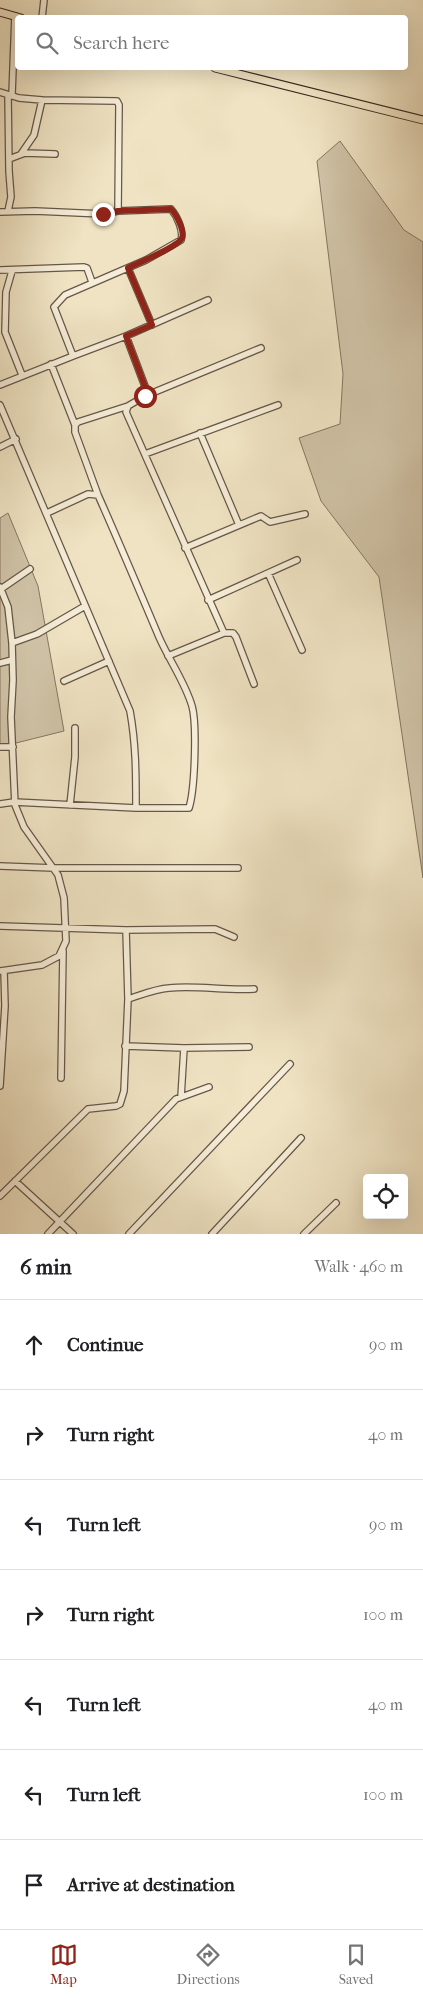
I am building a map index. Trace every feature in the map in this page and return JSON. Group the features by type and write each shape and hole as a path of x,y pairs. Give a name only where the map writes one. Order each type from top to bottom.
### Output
{"main road":[{"path":"0,12 15,16"},
{"path":"224,70 423,120"}],"street":[{"path":"42,15 44,0"},
{"path":"8,95 12,94 15,56"},
{"path":"0,92 42,100 117,101 120,105 118,211"},
{"path":"8,95 11,198 8,211"},
{"path":"21,154 34,135 42,100"},
{"path":"9,159 21,154 55,154"},
{"path":"0,212 35,211 103,214 118,211 171,209 176,214 183,234 181,240 128,268 65,295 54,307 73,356"},
{"path":"0,270 84,267 92,282"},
{"path":"128,268 152,325"},
{"path":"12,271 6,292 5,332 22,375"},
{"path":"0,385 126,336 208,300"},
{"path":"126,336 146,389 145,396"},
{"path":"75,426 78,422 128,406 145,396 261,348"},
{"path":"0,804 14,802 136,808 187,808 190,806 194,766 194,721 187,694 168,656 98,495 75,432 75,426 51,364"},
{"path":"0,405 130,712 134,736 136,808"},
{"path":"145,454 278,405"},
{"path":"128,406 126,412 224,633"},
{"path":"200,434 239,525"},
{"path":"0,447 16,439"},
{"path":"47,513 88,494 98,495"},
{"path":"185,548 261,516 270,522 305,514"},
{"path":"208,600 297,560"},
{"path":"30,569 1,592 8,607 12,642 14,802 24,827 54,868 60,880 64,898 66,941 63,951 61,1078"},
{"path":"268,573 302,650"},
{"path":"12,642 37,634 85,606"},
{"path":"168,656 224,633 233,633 254,684"},
{"path":"0,662 12,660"},
{"path":"64,681 109,661"},
{"path":"70,805 75,728"},
{"path":"0,747 13,747"},
{"path":"0,866 54,868 238,868"},
{"path":"0,926 126,930 214,929 234,937"},
{"path":"0,1196 88,1109 118,1106 124,1091 128,999 126,930"},
{"path":"0,1086 1,1032 5,1006 2,971 42,965 54,959 63,951"},
{"path":"128,999 168,988 254,989"},
{"path":"125,1046 184,1048 249,1047"},
{"path":"181,1097 184,1048"},
{"path":"129,1234 290,1064"},
{"path":"48,1234 172,1104 181,1097 209,1087"},
{"path":"212,1234 301,1138"},
{"path":"15,1181 61,1221 73,1234"},
{"path":"304,1234 336,1204"}],"shaded area":[{"path":"340,141 404,230 423,242 423,878 379,577 321,501 299,438 340,424 343,374 317,161"},
{"path":"8,513 38,586 64,731 16,743 0,744 0,518"}],"route":[{"path":"103,214 118,211 171,209 176,214 183,234 181,240 174,245 128,268 152,325 126,336 146,389 145,396"}]}
